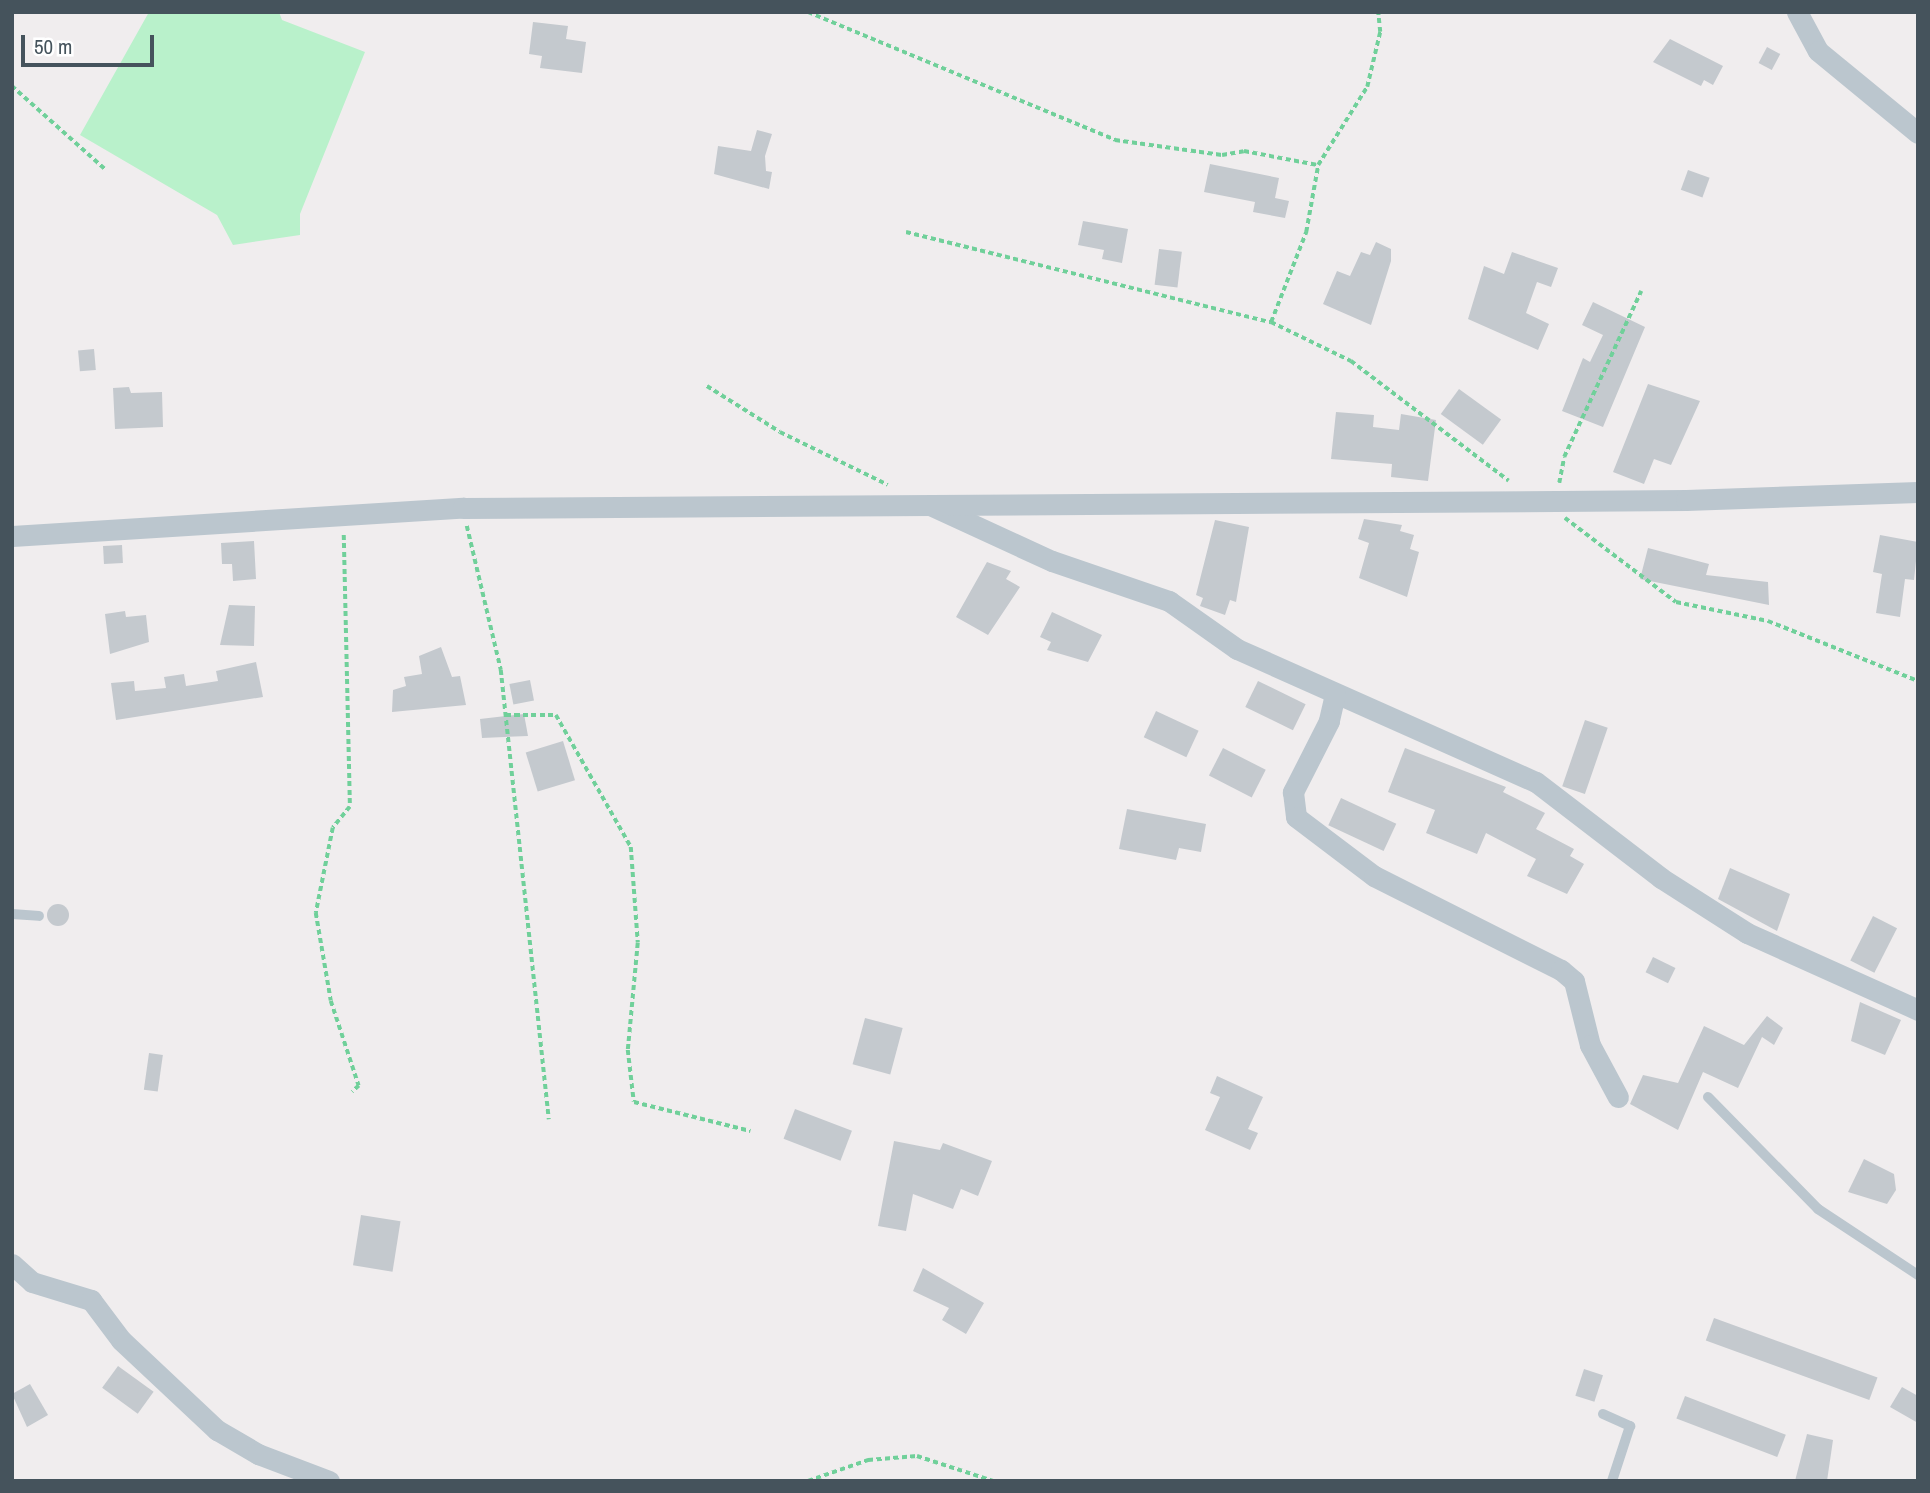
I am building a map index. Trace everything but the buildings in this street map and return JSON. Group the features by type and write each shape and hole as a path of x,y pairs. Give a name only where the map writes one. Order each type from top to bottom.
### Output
{"street":[{"path":"1797,12 1818,51 1918,133"},
{"path":"12,536 342,513 463,508 1551,499 1918,492"},
{"path":"925,503 1052,561 1169,600 1237,649 1536,782 1661,878 1747,933 1918,1010"},
{"path":"1335,694 1329,720 1293,792 1296,817 1374,876 1561,970 1574,981 1590,1045 1618,1097"},
{"path":"12,1264 32,1282 91,1300 121,1340 217,1430 258,1454 329,1481"}],"lane":[{"path":"12,914 39,916"},
{"path":"1708,1097 1818,1209 1918,1275"},
{"path":"1603,1414 1630,1426 1612,1481"}],"path":[{"path":"808,12 1115,140 1222,155 1244,151 1318,165"},
{"path":"1271,322 1306,232 1318,165 1367,87 1380,33 1378,12"},
{"path":"12,86 107,171"},
{"path":"906,232 1271,322 1351,361 1551,499 1573,529 1676,602 1768,621 1918,681"},
{"path":"1551,499 1556,478 1641,291"},
{"path":"707,386 780,432 925,503"},
{"path":"463,508 506,715 549,1119"},
{"path":"342,513 351,621 350,807 333,828 316,913 331,1000 359,1086 352,1092"},
{"path":"506,715 556,715 631,847 638,943 628,1050 634,1102 750,1131"},
{"path":"808,1481 868,1460 917,1456 993,1481"}],"green space":[{"path":"149,12 279,12 282,20 365,52 300,214 300,235 233,245 217,215 80,135"}]}
